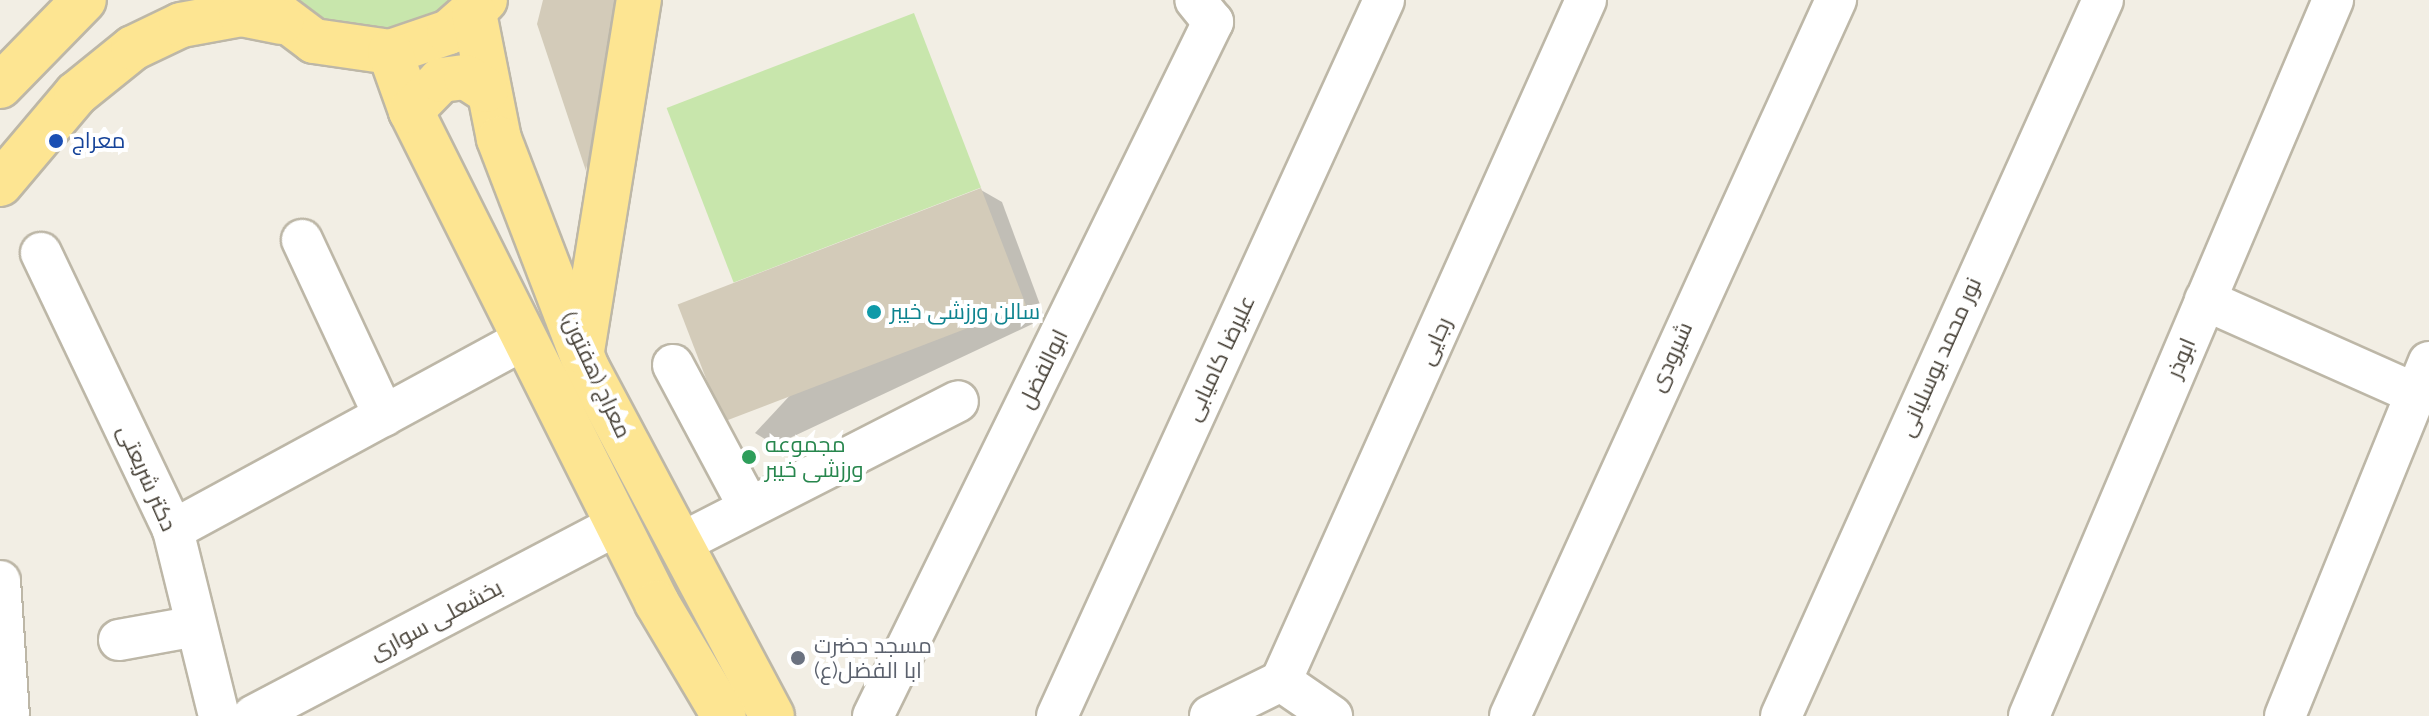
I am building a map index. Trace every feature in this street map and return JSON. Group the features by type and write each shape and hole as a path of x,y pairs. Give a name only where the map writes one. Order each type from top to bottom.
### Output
{"main road":[{"path":"0,86 84,0"},
{"path":"582,353 639,0"},
{"path":"0,184 76,94 133,48 203,11 241,14 271,11 339,48 390,52 449,32 479,6"},
{"name":"معراج (هفتون)","path":"479,6 486,90 582,353 772,716"},
{"name":"معراج (هفتون)","path":"390,52 411,111 618,524 724,716"},
{"path":"411,111 441,80 466,77 486,90"}],"street":[{"name":"علیرضا کامیابی","path":"1057,716 1384,0"},
{"name":"رجایی","path":"1281,681 1586,0"},
{"name":"شیرودی","path":"1510,716 1836,0"},
{"name":"نور محمد یوسلیانی","path":"1781,716 2103,0"},
{"name":"ابوذر","path":"2029,716 2333,0"},
{"name":"ابوالفضل","path":"873,716 1204,11"},
{"path":"302,240 384,416"},
{"name":"دکتر شریعتی","path":"41,253 173,530 219,716"},
{"path":"2205,300 2423,378 2285,716"},
{"path":"173,530 525,339"},
{"path":"673,365 742,494"},
{"path":"681,543 958,401"},
{"name":"بخشعلی سواری","path":"253,716 618,524"},
{"path":"0,581 9,716"},
{"path":"119,640 196,626"},
{"path":"1210,716 1281,681 1332,716"}],"green space":[{"path":"296,0 458,0 432,19 394,31 356,31 319,18"},
{"path":"914,13 981,188 734,283 667,108"}],"building":[{"path":"543,0 614,0 586,171 537,24"},
{"name":"سالن ورزشی خیبر","path":"981,188 1026,306 723,422 678,304"}],"place":[{"name":"معراج","path":"56,141"},
{"name":"سالن ورزشی خیبر","path":"874,312"},
{"name":"مجموعه ورزشی خیبر","path":"749,457"},
{"name":"مسجد حضرت ابا الفضل(ع)","path":"798,658"}]}
